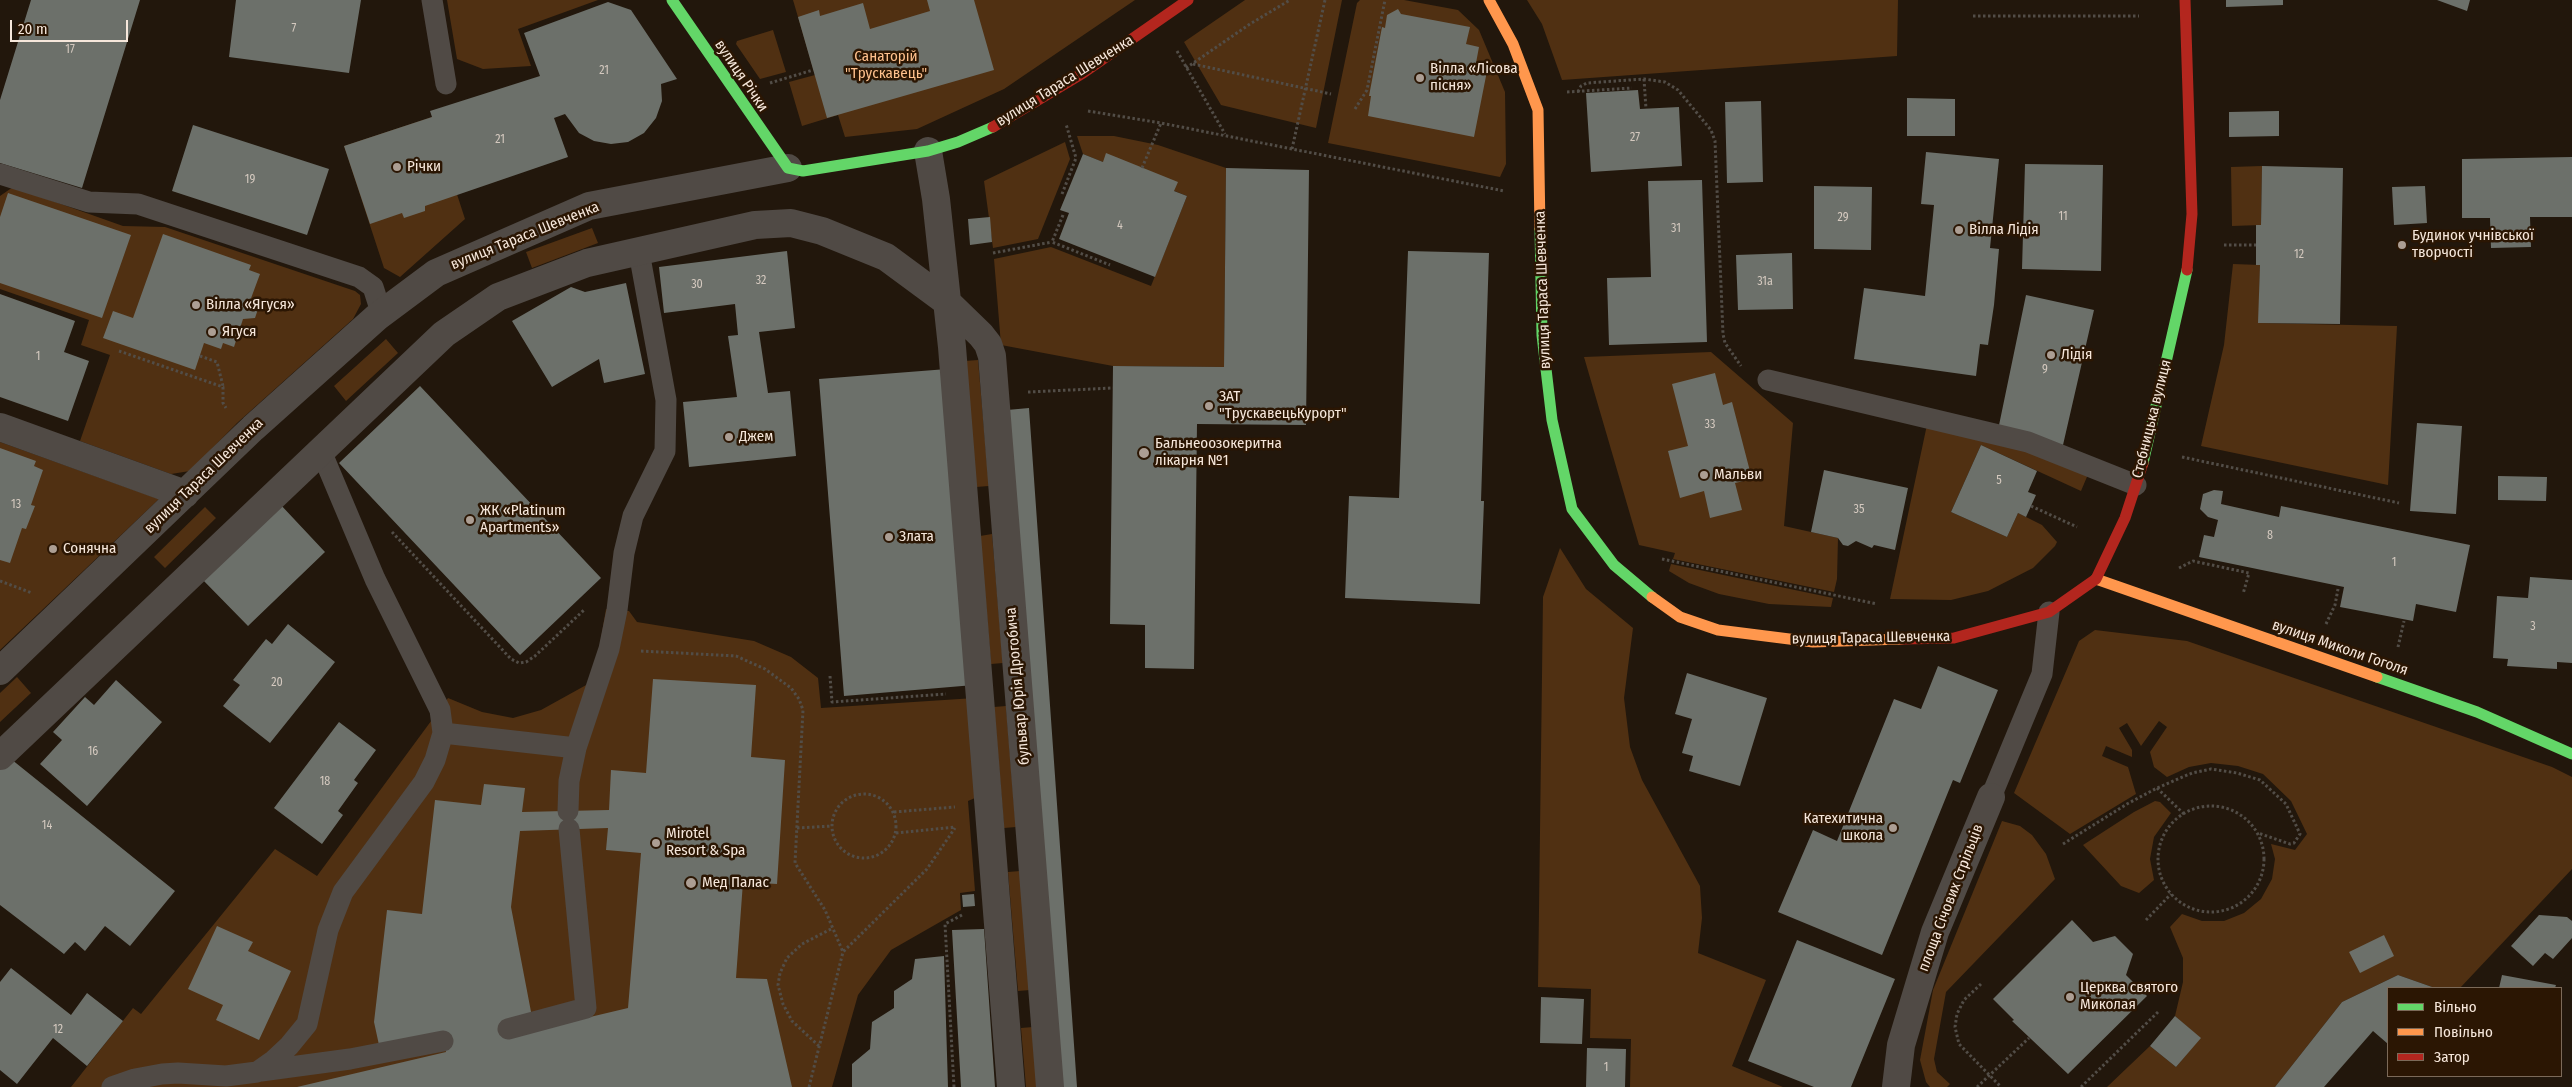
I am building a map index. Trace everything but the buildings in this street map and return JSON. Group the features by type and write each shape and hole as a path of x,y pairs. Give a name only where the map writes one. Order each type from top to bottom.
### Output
{"street":[{"name":"вулиця Річки","path":"672,0 779,158 788,168"},
{"name":"вулиця Тараса Шевченка","path":"0,671 246,435 382,314 436,273 589,206 788,168 803,171 928,151 958,142 1006,121 1083,73 1188,0"},
{"name":"вулиця Тараса Шевченка","path":"1488,0 1513,44 1538,110 1542,335 1552,420 1572,509 1614,565 1644,592 1680,617 1718,630 1764,638 1813,642 1954,638 2049,612"},
{"name":"Стебницька вулиця","path":"2049,612 2096,579 2125,518 2146,452 2187,272 2192,214 2185,0"},
{"path":"928,151 936,198 948,302 1011,1087"},
{"name":"бульвар Юрія Дрогобича","path":"639,252 755,225 791,223 822,232 886,256 948,302 988,344 992,356 1050,1087"},
{"path":"0,756 444,334 498,297 587,263 639,252"},
{"path":"0,427 185,494"},
{"name":"вулиця Миколи Гоголя","path":"2096,579 2477,712 2572,754"},
{"name":"площа Січових Стрільців","path":"1896,1087 1901,1046 1935,932 1991,797"}],"lane":[{"path":"432,0 446,84"},
{"path":"0,174 89,202 138,204 364,279 373,288 382,314"},
{"path":"508,1029 586,1008 569,820 569,781 576,748 609,649 633,516 665,451 666,400 639,252"},
{"path":"1768,380 2028,442 2136,485"},
{"path":"256,1072 274,1060 307,1024 334,912 343,892 424,782 435,760 443,733 440,710 376,579 321,451"},
{"path":"1991,797 2042,674 2049,612"},
{"path":"443,733 576,748"},
{"path":"112,1087 135,1079 162,1074 200,1080 350,1059 443,1041"}],"path":[{"path":"1186,68 1250,24 1290,0"},
{"path":"1292,149 1324,0"},
{"path":"1355,109 1367,90 1384,0"},
{"path":"1974,16 2139,16"},
{"path":"1177,51 1225,135"},
{"path":"1192,64 1331,94"},
{"path":"768,83 813,70"},
{"path":"1578,92 1584,84 1644,78 1665,82 1678,90 1711,130 1715,141 1723,334 1725,343 1741,366 1752,375 1768,380"},
{"path":"1644,78 1646,109"},
{"path":"1561,92 1632,88"},
{"path":"1083,110 1161,122 1505,192"},
{"path":"1062,194 1076,158 1065,118"},
{"path":"1142,168 1161,122"},
{"path":"1052,242 1063,215"},
{"path":"993,253 1052,242 1110,265"},
{"path":"2223,245 2256,245"},
{"path":"118,351 223,387"},
{"path":"200,356 217,362 223,387 223,403 246,435"},
{"path":"1059,390 1113,388"},
{"path":"2182,458 2399,503"},
{"path":"2031,506 2077,527"},
{"path":"391,531 511,659 519,663 526,662 535,656 621,575"},
{"path":"1657,558 1885,606"},
{"path":"2179,568 2193,561 2249,573 2244,590"},
{"path":"2324,627 2331,615 2338,589"},
{"path":"2398,650 2404,621"},
{"path":"655,652 736,656 765,669 791,688 799,699 803,710 795,862 833,928 844,952"},
{"path":"830,676 832,702 980,691"},
{"path":"2064,844 2127,804 2157,788 2192,773 2211,769 2237,773 2260,780 2286,804 2300,834 2294,844 2290,844 2258,834"},
{"path":"2157,788 2184,814"},
{"path":"862,794 880,798 894,812 896,832 892,842 881,853 866,858 856,857 839,846 832,826 838,808 853,796 862,794"},
{"path":"2208,806 2225,807 2241,814 2253,825 2258,834 2265,860 2261,878 2252,893 2238,905 2221,912 2202,911 2185,905 2170,894 2162,880 2158,863 2160,846 2166,830 2184,814 2192,809 2208,806"},
{"path":"894,812 959,807"},
{"path":"896,832 990,824"},
{"path":"797,828 832,826"},
{"path":"809,1087 844,952 927,869 956,827"},
{"path":"2146,920 2170,894"},
{"path":"954,1087 945,924 959,917"},
{"path":"820,1046 792,1021 783,1004 778,985 780,972 786,958 802,944 833,928"},
{"path":"1981,984 1964,1000 1957,1014 1955,1027 1959,1044 2001,1087"},
{"path":"2081,1087 2158,1012"},
{"path":"1977,1087 2029,1038"}],"green space":[{"path":"447,0 598,0 518,29 531,66 483,69 457,59"},
{"name":"Санаторій \"Трускавець\"","path":"793,0 1135,0 1004,89 917,129 845,137 838,115 802,126 789,82 815,75"},
{"path":"1245,0 1342,0 1316,128 1221,105 1184,42"},
{"name":"Вілла «Лісова пісня»","path":"1360,0 1404,0 1458,10 1479,30 1505,92 1506,164 1500,177 1328,143 1357,3"},
{"path":"1527,0 1898,0 1897,56 1562,80 1542,24"},
{"path":"773,30 786,72 760,79 736,44 737,41"},
{"path":"432,117 465,219 400,277 384,268 344,146"},
{"path":"1077,136 1114,136 1158,145 1226,168 1224,367 1113,366 1001,345 994,259 1051,247 1151,286 1187,196 1083,154"},
{"path":"1065,142 1070,159 1038,239 993,248 984,181"},
{"path":"2262,166 2261,225 2232,226 2231,167"},
{"name":"Ягуся","path":"13,187 123,226 165,227 355,291 360,295 361,304 353,319 237,423 190,471 171,474 80,441 110,355 81,345 89,320 0,289 0,196"},
{"path":"592,228 598,243 532,268 526,252"},
{"path":"2233,264 2260,265 2259,323 2397,326 2388,485 2201,446 2224,345"},
{"path":"386,339 398,353 346,401 334,386"},
{"name":"Мальви","path":"1711,352 1793,423 1784,526 1838,538 1837,579 1834,592 1673,559 1675,553 1639,545 1584,357"},
{"path":"978,360 989,486 976,487 965,361"},
{"path":"1928,420 2089,472 2081,491 1981,445 1951,512 2007,537 2018,513 2042,525 2057,542 2055,546 2033,568 1988,591 1951,600 1890,599"},
{"name":"Сонячна","path":"0,442 159,499 0,650"},
{"path":"205,507 216,518 165,568 154,557"},
{"path":"992,534 1003,663 991,664 980,536"},
{"path":"1560,548 1586,589 1633,628 1624,698 1630,747 1642,780 1700,886 1702,918 1698,953 1766,980 1732,1066 1783,1087 1630,1087 1631,1039 1590,1038 1591,989 1538,987 1543,597"},
{"path":"1671,564 1833,598 1831,607 1769,604 1719,594 1689,583 1669,571"},
{"name":"Mirotel Resort & Spa","path":"606,609 629,611 637,622 754,641 791,657 818,678 821,708 975,698 975,798 968,801 975,891 960,893 961,910 891,950 858,995 832,1087 71,1087 133,1008 141,1014 275,849 317,876 448,698 482,712 513,718 541,710 588,684 600,644"},
{"path":"2095,630 2187,641 2552,767 2572,777 2572,869 2461,987 2432,987 2398,975 2342,1002 2275,1087 2107,1087 2150,1046 2176,1067 2200,1038 2175,1016 2183,982 2183,958 2170,927 2182,914 2202,921 2224,921 2244,913 2261,899 2272,879 2275,859 2271,844 2295,850 2307,834 2291,801 2263,774 2238,766 2211,763 2189,767 2167,777 2154,767 2150,752 2167,727 2159,721 2141,746 2127,723 2119,728 2132,750 2132,757 2106,746 2102,756 2128,767 2136,794 2070,834 2014,793 2079,641"},
{"path":"17,677 31,693 0,722 0,693"},
{"path":"1006,706 1016,827 1004,828 994,707"},
{"path":"2155,801 2160,802 2171,813 2154,837 2150,859 2154,880 2139,893 2121,886 2083,845 2134,812"},
{"path":"2002,821 2020,826 2032,835 2046,854 2055,879 1946,992 1934,1059 1937,1072 1950,1084 1947,1087 1930,1087 1926,1082 1920,1060 1933,990"},
{"path":"1020,871 1030,990 1018,991 1008,872"},
{"path":"1033,1027 1037,1087 1026,1087 1021,1028"}],"traffic: fast":[{"path":"672,0 788,168 803,171 928,151 958,142 993,127"},
{"path":"1540,229 1542,335 1552,420 1572,509 1614,565 1652,597"},
{"path":"2143,463 2187,270"},
{"path":"2377,677 2477,712 2572,754"}],"traffic: slow":[{"path":"1489,0 1513,44 1538,110 1540,229"},
{"path":"2096,579 2377,677"},
{"path":"1652,597 1680,617 1718,630 1813,642 1902,639"}],"traffic: jam":[{"path":"993,127 1083,73 1188,0"},
{"path":"2185,0 2192,214 2187,270"},
{"path":"1902,639 1954,638 2049,612 2096,579 2125,518 2143,463"}],"place":[{"name":"Вілла «Лісова пісня»","path":"1420,78"},
{"name":"Річки","path":"397,167"},
{"name":"Вілла Лідія","path":"1959,230"},
{"name":"Будинок учнівської творчості","path":"2402,245"},
{"name":"Вілла «Ягуся»","path":"196,305"},
{"name":"Ягуся","path":"212,332"},
{"name":"Лідія","path":"2051,355"},
{"name":"ЗАТ \"ТрускавецьКурорт\"","path":"1209,406"},
{"name":"Джем","path":"729,437"},
{"name":"Бальнеоозокеритна лікарня №1","path":"1144,453"},
{"name":"Мальви","path":"1704,475"},
{"name":"ЖК «Platinum Apartments»","path":"470,520"},
{"name":"Злата","path":"889,537"},
{"name":"Сонячна","path":"53,549"},
{"name":"Катехитична школа","path":"1893,828"},
{"name":"Mirotel Resort & Spa","path":"656,843"},
{"name":"Мед Палас","path":"691,883"},
{"name":"Церква святого Миколая","path":"2070,997"}]}
